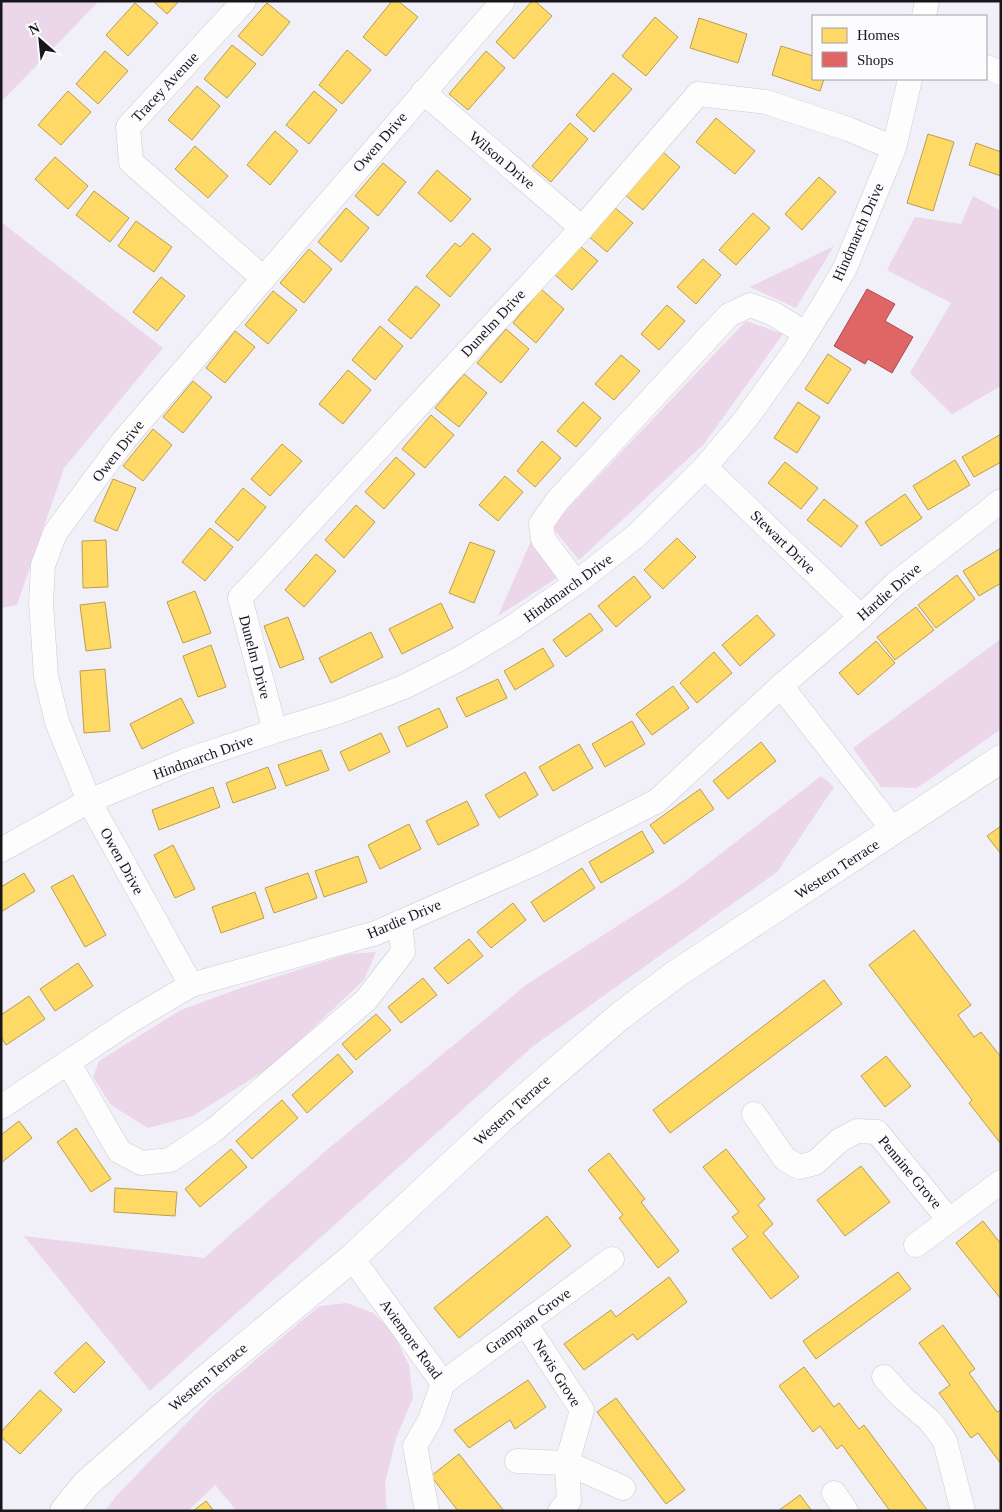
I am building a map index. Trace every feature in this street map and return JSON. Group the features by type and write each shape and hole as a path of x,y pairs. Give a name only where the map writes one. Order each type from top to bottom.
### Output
{"main road":[{"name":"Western Terrace","path":"64,1511 86,1484 194,1389 352,1258 502,1118 620,1016 676,974 1001,759"}],"street":[{"name":"Tracey Avenue","path":"244,1 128,126 131,162 263,278"},
{"name":"Owen Drive","path":"191,985 89,801 57,722 46,676 41,603 43,565 56,533 124,440 503,1"},
{"path":"924,15 927,1"},
{"path":"987,67 1001,73"},
{"name":"Hindmarch Drive","path":"1,850 89,801 185,761 338,712 404,687 468,654 514,626 576,583 636,536 705,467 744,420 806,333 845,268 894,148 910,80"},
{"name":"Wilson Drive","path":"423,92 582,228"},
{"name":"Dunelm Drive","path":"275,731 240,598 582,228 698,94 766,102 848,129 894,148"},
{"path":"576,583 542,539 541,524 558,500 729,314 750,305 772,313 806,333"},
{"name":"Stewart Drive","path":"705,467 861,617"},
{"name":"Hardie Drive","path":"1,1107 130,1022 191,985 376,933 535,863 657,801 895,584 1001,501"},
{"path":"781,686 894,831"},
{"path":"68,1062 119,1151 142,1163 170,1160 214,1130 366,1000 402,952 400,922"},
{"name":"Pennine Grove","path":"754,1114 785,1159 799,1167 815,1163 840,1140 857,1131 877,1132 949,1220"},
{"path":"916,1245 1001,1182"},
{"name":"Aviemore Road","path":"352,1258 444,1383 430,1420 415,1446 427,1511"},
{"name":"Grampian Grove","path":"444,1383 612,1259"},
{"name":"Nevis Grove","path":"525,1323 582,1410 567,1463 569,1501 560,1511"},
{"path":"884,1377 902,1397 930,1421 945,1441 963,1511"},
{"path":"517,1461 567,1463 623,1488"}],"shaded area":[{"path":"1,1 99,1 1,102"},
{"path":"973,196 1001,211 1001,386 952,414 910,373 951,303 887,270 915,217 961,224"},
{"path":"1,222 163,348 64,468 17,605 1,608"},
{"path":"834,246 796,308 750,287"},
{"path":"746,321 783,334 704,444 579,560 551,526"},
{"path":"531,541 557,578 498,616"},
{"path":"1001,639 1001,729 917,788 881,787 853,748"},
{"path":"821,776 834,787 777,872 532,1047 150,1391 24,1236 204,1258 328,1149 526,985 679,886"},
{"path":"376,952 364,980 275,1064 193,1116 148,1128 111,1105 93,1077 99,1061 181,1010 238,989 348,954"},
{"path":"347,1303 373,1313 392,1331 409,1365 413,1398 396,1438 385,1484 387,1511 237,1511 215,1485 188,1511 105,1511 117,1495 213,1396 320,1306"}],"building: Homes":[{"path":"153,1 179,1 167,14"},
{"path":"392,1 398,1 418,17 386,56 363,37"},
{"path":"532,1 535,1 552,16 514,59 496,42"},
{"path":"135,3 158,23 128,56 106,35"},
{"path":"267,3 290,22 262,56 238,36"},
{"path":"655,17 678,37 646,76 622,56"},
{"path":"699,18 747,34 738,63 690,48"},
{"path":"232,45 256,64 227,98 204,79"},
{"path":"781,46 812,56 812,80 824,80 820,91 772,75"},
{"path":"347,50 371,70 342,104 319,85"},
{"path":"105,51 128,71 98,104 76,84"},
{"path":"486,51 505,68 468,110 449,94"},
{"path":"613,73 632,89 594,132 576,115"},
{"path":"197,86 220,106 192,140 168,120"},
{"path":"68,91 91,112 61,145 38,125"},
{"path":"314,91 337,110 309,144 286,125"},
{"path":"716,118 755,151 735,174 696,142"},
{"path":"570,123 588,139 551,182 532,166"},
{"path":"275,131 298,151 270,185 247,165"},
{"path":"928,134 954,142 933,211 907,203"},
{"path":"976,143 1001,152 1001,176 969,165"},
{"path":"195,146 228,176 208,198 175,169"},
{"path":"662,151 680,167 643,210 624,194"},
{"path":"55,157 88,186 68,209 35,179"},
{"path":"383,163 406,182 378,216 355,196"},
{"path":"437,170 471,199 451,222 418,193"},
{"path":"819,177 836,192 802,230 785,214"},
{"path":"94,191 129,218 110,242 76,215"},
{"path":"614,207 633,223 607,252 588,236"},
{"path":"346,208 369,228 341,262 318,242"},
{"path":"753,213 770,228 736,265 719,250"},
{"path":"136,221 172,247 154,272 118,246"},
{"path":"473,233 491,249 450,297 426,276 455,243 460,247"},
{"path":"579,245 598,261 572,290 554,274"},
{"path":"309,249 332,269 304,303 280,283"},
{"path":"703,259 721,275 696,304 677,287"},
{"path":"161,277 185,296 157,331 133,312"},
{"path":"416,286 440,305 411,339 388,320"},
{"path":"541,289 564,309 536,343 513,323"},
{"path":"273,291 297,310 268,344 245,325"},
{"path":"667,305 685,321 659,350 641,334"},
{"path":"380,326 403,346 375,380 352,360"},
{"path":"506,329 529,349 501,383 477,363"},
{"path":"235,331 255,347 225,383 206,368"},
{"path":"828,354 851,369 828,404 805,389"},
{"path":"621,355 640,371 614,400 595,384"},
{"path":"348,370 371,390 343,424 319,404"},
{"path":"464,374 487,393 459,427 435,408"},
{"path":"193,381 212,397 183,433 163,417"},
{"path":"583,402 601,418 576,447 557,431"},
{"path":"798,402 820,417 797,453 774,438"},
{"path":"431,415 454,435 425,468 402,449"},
{"path":"153,429 172,445 143,481 123,466"},
{"path":"1001,434 1001,462 974,477 962,457"},
{"path":"542,441 561,458 535,487 517,471"},
{"path":"282,444 302,461 270,496 251,479"},
{"path":"396,457 415,474 384,509 365,492"},
{"path":"955,460 970,485 928,510 913,486"},
{"path":"785,462 818,488 801,509 768,483"},
{"path":"505,476 523,492 498,521 479,505"},
{"path":"113,479 136,488 117,531 94,521"},
{"path":"243,488 266,507 238,541 215,522"},
{"path":"905,494 922,518 881,546 865,522"},
{"path":"824,499 858,526 841,547 807,520"},
{"path":"356,505 375,522 344,558 325,540"},
{"path":"210,528 233,547 205,581 182,562"},
{"path":"677,538 696,557 663,589 644,570"},
{"path":"106,540 108,587 83,588 82,541"},
{"path":"470,542 495,551 474,603 449,593"},
{"path":"1001,548 1001,583 979,596 963,571"},
{"path":"316,554 336,571 304,607 285,590"},
{"path":"957,575 975,599 936,628 918,605"},
{"path":"634,576 651,597 616,627 598,606"},
{"path":"195,591 211,633 183,643 167,602"},
{"path":"105,602 111,648 86,651 80,605"},
{"path":"441,603 453,628 402,654 389,629"},
{"path":"916,607 934,630 895,660 877,637"},
{"path":"590,613 603,630 566,657 553,640"},
{"path":"757,615 775,635 740,666 722,645"},
{"path":"288,617 304,659 280,668 264,626"},
{"path":"371,632 383,657 331,683 319,658"},
{"path":"876,641 895,663 858,695 839,673"},
{"path":"211,645 226,687 198,697 183,656"},
{"path":"543,648 554,666 515,690 504,671"},
{"path":"714,652 732,673 697,703 680,683"},
{"path":"105,669 110,731 84,733 80,671"},
{"path":"498,679 507,698 466,717 456,698"},
{"path":"673,686 689,708 652,735 636,714"},
{"path":"181,698 194,723 142,749 130,724"},
{"path":"439,708 448,727 407,747 398,727"},
{"path":"632,721 645,744 605,767 592,744"},
{"path":"381,733 390,752 349,771 340,752"},
{"path":"761,742 776,761 728,799 713,781"},
{"path":"579,744 593,768 553,791 539,767"},
{"path":"321,750 329,770 286,786 278,765"},
{"path":"268,767 276,788 233,803 226,783"},
{"path":"525,772 538,795 499,818 485,795"},
{"path":"213,787 220,807 159,830 152,810"},
{"path":"700,789 714,809 664,844 650,825"},
{"path":"467,801 479,825 438,845 426,821"},
{"path":"409,824 421,849 380,869 368,845"},
{"path":"1001,826 1001,854 987,836"},
{"path":"642,831 654,852 601,883 589,862"},
{"path":"173,845 195,889 175,898 154,855"},
{"path":"358,856 367,882 324,897 315,871"},
{"path":"582,868 595,888 544,922 531,902"},
{"path":"24,873 35,891 1,912 1,887"},
{"path":"308,873 317,898 274,913 265,888"},
{"path":"73,875 106,935 85,947 51,887"},
{"path":"255,892 264,918 221,933 212,907"},
{"path":"513,903 526,920 491,948 477,932"},
{"path":"914,930 971,1005 958,1015 974,1037 981,1032 1001,1057 1001,1144 969,1103 972,1100 869,965"},
{"path":"469,939 483,956 448,984 434,968"},
{"path":"78,963 93,986 55,1011 40,989"},
{"path":"423,978 437,995 401,1023 388,1007"},
{"path":"824,980 842,1004 670,1133 653,1110"},
{"path":"29,996 45,1019 6,1045 1,1037 1,1015"},
{"path":"376,1014 391,1030 356,1060 342,1044"},
{"path":"338,1054 353,1072 307,1113 292,1095"},
{"path":"886,1056 911,1086 885,1107 861,1076"},
{"path":"282,1100 298,1118 252,1159 236,1141"},
{"path":"19,1121 32,1138 1,1163 1,1135"},
{"path":"76,1128 111,1179 91,1192 57,1142"},
{"path":"231,1149 247,1167 200,1207 185,1189"},
{"path":"726,1149 765,1199 758,1205 773,1224 763,1233 799,1277 771,1299 732,1249 748,1237 732,1217 739,1212 703,1167"},
{"path":"609,1153 645,1199 641,1202 679,1251 658,1268 619,1218 623,1215 588,1170"},
{"path":"861,1166 890,1202 845,1236 817,1200"},
{"path":"115,1188 177,1192 175,1216 114,1212"},
{"path":"547,1216 571,1246 459,1338 434,1308"},
{"path":"983,1221 1001,1244 1001,1299 956,1243"},
{"path":"898,1272 911,1289 816,1359 803,1341"},
{"path":"669,1277 687,1302 637,1340 633,1334 584,1370 564,1344 611,1310 616,1317"},
{"path":"943,1325 975,1369 969,1373 997,1412 1001,1410 1001,1464 978,1433 971,1438 939,1393 950,1385 919,1343"},
{"path":"86,1342 105,1362 74,1393 54,1373"},
{"path":"804,1367 834,1407 839,1403 859,1429 864,1425 928,1511 890,1511 842,1445 837,1449 820,1426 813,1432 779,1386"},
{"path":"528,1380 546,1407 515,1429 510,1420 469,1448 454,1430"},
{"path":"40,1390 62,1410 20,1454 1,1437 1,1432"},
{"path":"616,1398 685,1490 666,1504 597,1412"},
{"path":"459,1454 504,1511 458,1511 431,1476"},
{"path":"800,1495 812,1511 778,1511"},
{"path":"206,1501 214,1511 193,1511"}],"building: Shops":[{"path":"867,289 895,304 885,321 913,337 892,373 868,359 865,364 834,346"}]}
